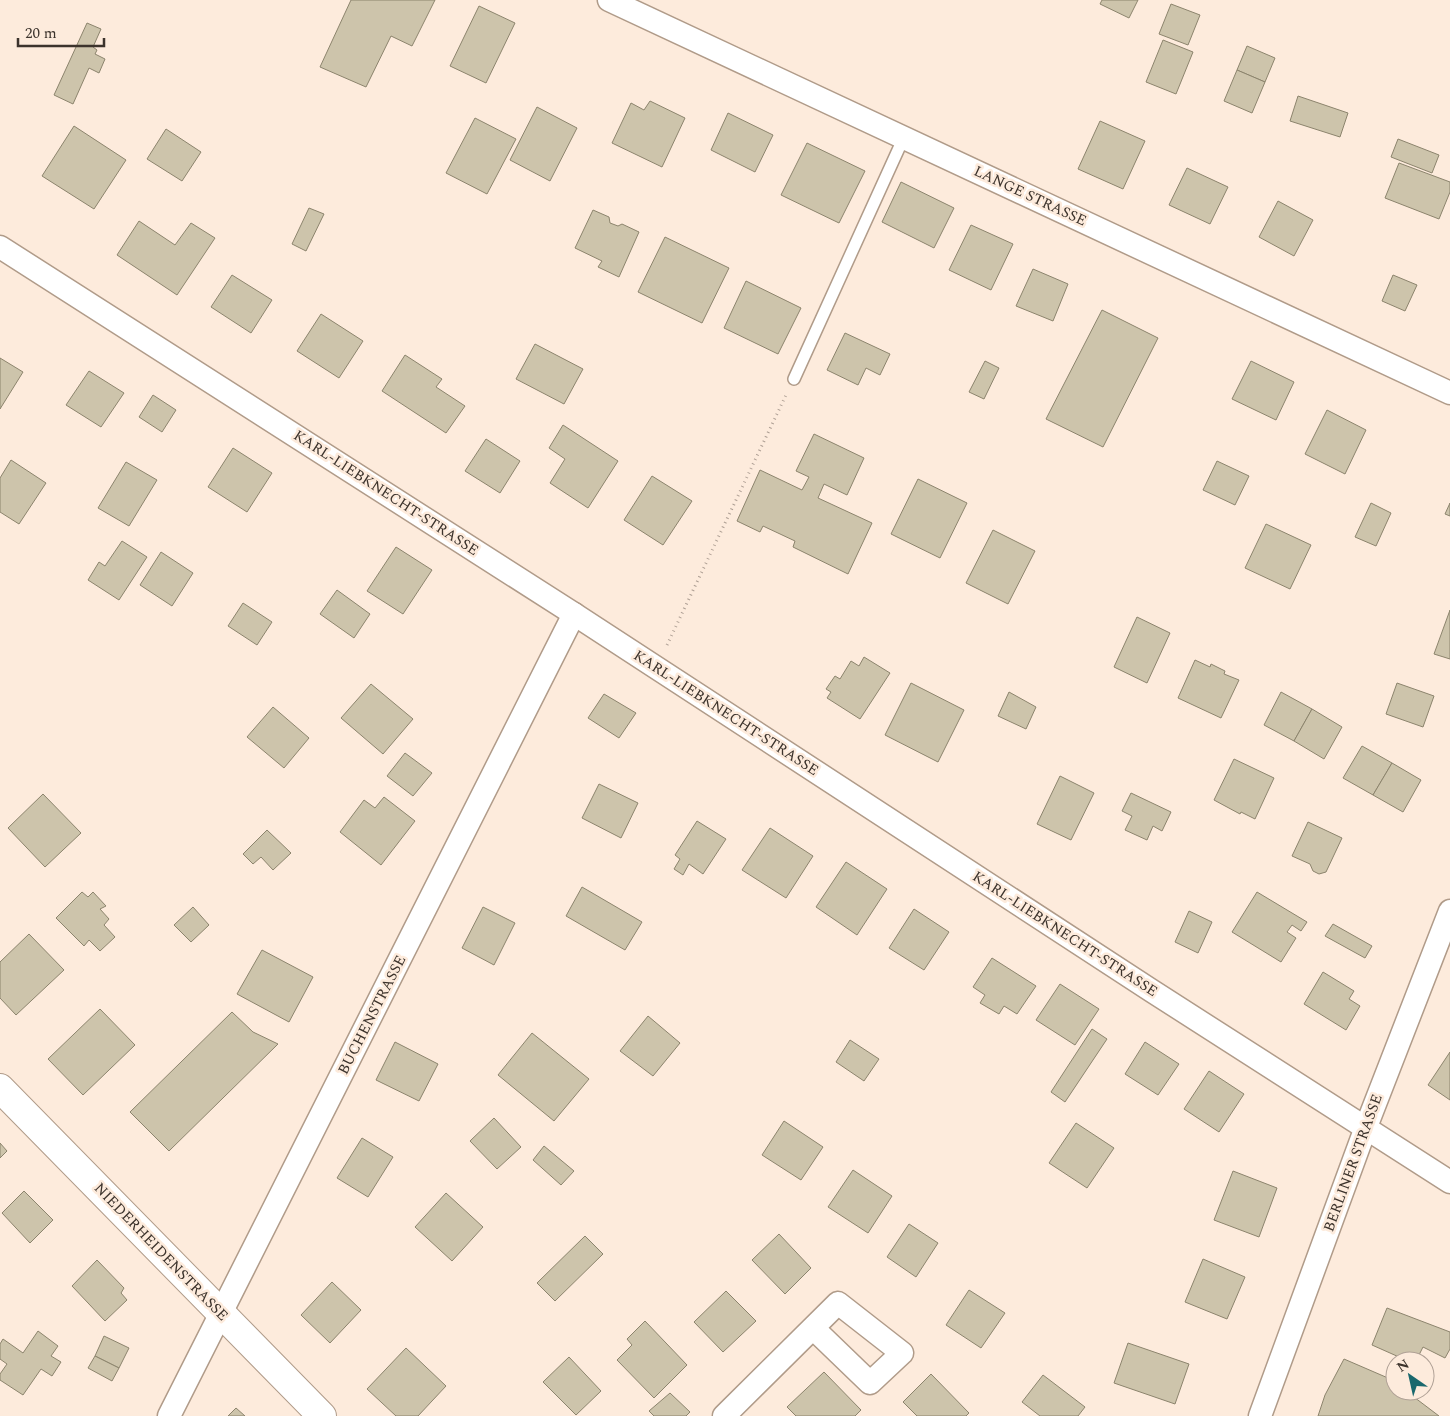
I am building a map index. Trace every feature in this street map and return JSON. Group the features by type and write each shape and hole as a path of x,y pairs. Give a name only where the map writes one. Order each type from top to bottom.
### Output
{"street":[{"name":"LANGE STRASSE","path":"609,0 1450,393"},
{"name":"KARL-LIEBKNECHT-STRASSE","path":"0,247 574,614 1152,991 1450,1182"},
{"name":"BUCHENSTRASSE","path":"169,1416 574,614"},
{"name":"BERLINER STRASSE","path":"1260,1416 1366,1128 1450,911"},
{"name":"NIEDERHEIDENSTRASSE","path":"0,1088 322,1416"},
{"path":"724,1416 814,1329"}],"lane":[{"path":"794,378 904,138"}],"path":[{"path":"653,666 671,639 794,378"}],"building":[{"path":"351,0 435,0 412,46 391,36 366,87 320,67"},
{"path":"1102,0 1138,0 1129,18 1100,4"},
{"path":"1171,4 1200,15 1188,45 1159,34"},
{"path":"479,6 515,23 486,83 450,66"},
{"path":"87,23 101,29 93,47 97,50 95,54 105,59 99,73 89,68 73,104 54,95"},
{"path":"1163,40 1193,52 1176,94 1146,82"},
{"path":"1247,46 1275,58 1265,82 1237,70"},
{"path":"1237,70 1265,82 1252,113 1224,101"},
{"path":"1298,96 1348,113 1340,137 1290,121"},
{"path":"650,101 685,118 662,167 612,143 631,103 644,110"},
{"path":"537,107 577,128 550,181 510,160"},
{"path":"728,113 773,135 755,172 711,150"},
{"path":"475,118 516,139 487,194 446,173"},
{"path":"1100,121 1145,141 1123,189 1078,169"},
{"path":"74,126 126,160 94,209 42,176"},
{"path":"166,129 201,152 182,181 147,159"},
{"path":"1398,139 1439,155 1432,173 1391,157"},
{"path":"807,143 865,171 839,223 781,195"},
{"path":"1399,163 1450,182 1450,192 1439,219 1385,198"},
{"path":"1187,168 1228,187 1210,224 1169,205"},
{"path":"901,182 954,208 934,248 882,222"},
{"path":"1278,201 1313,220 1294,256 1259,237"},
{"path":"309,208 324,214 306,251 292,244"},
{"path":"593,210 609,217 610,223 618,226 622,224 639,232 619,277 598,267 602,261 575,248"},
{"path":"139,221 175,245 191,223 215,238 177,295 117,255"},
{"path":"971,225 1013,244 991,290 949,270"},
{"path":"665,237 729,268 702,323 638,292"},
{"path":"1033,269 1068,284 1053,321 1016,306"},
{"path":"232,275 272,300 251,333 211,307"},
{"path":"1393,275 1417,285 1405,311 1382,301"},
{"path":"746,281 801,308 778,354 724,328"},
{"path":"1102,310 1158,338 1103,447 1046,419"},
{"path":"321,314 363,341 339,378 297,351"},
{"path":"845,333 890,354 880,375 866,368 858,385 827,370"},
{"path":"535,344 583,369 564,404 516,379"},
{"path":"405,355 442,379 436,387 465,406 446,433 382,391"},
{"path":"0,358 23,372 0,409"},
{"path":"985,361 999,368 984,399 969,392"},
{"path":"1251,361 1294,382 1276,420 1232,399"},
{"path":"89,371 124,393 101,427 66,405"},
{"path":"153,395 176,410 162,432 139,417"},
{"path":"1327,410 1366,430 1345,474 1305,454"},
{"path":"563,425 618,461 588,508 550,483 565,459 549,448"},
{"path":"814,434 864,458 847,495 824,484 818,498 872,523 848,574 793,547 795,541 763,526 760,532 737,521 760,470 802,490 809,477 796,471"},
{"path":"486,439 520,461 500,493 465,471"},
{"path":"233,448 272,473 247,512 208,487"},
{"path":"11,460 46,483 19,524 0,512 0,478"},
{"path":"1217,461 1249,476 1235,505 1203,490"},
{"path":"126,462 157,480 129,526 98,508"},
{"path":"652,476 692,501 663,545 624,520"},
{"path":"918,479 967,503 940,558 891,534"},
{"path":"1371,503 1391,513 1376,546 1355,537"},
{"path":"1450,503 1450,516 1445,514"},
{"path":"1266,524 1311,545 1290,589 1245,568"},
{"path":"993,530 1035,551 1008,604 966,583"},
{"path":"122,541 147,557 119,600 88,580 99,562 105,566"},
{"path":"396,547 432,570 403,614 367,591"},
{"path":"161,552 193,573 172,606 140,585"},
{"path":"337,590 370,614 354,638 320,614"},
{"path":"243,603 272,622 257,645 228,626"},
{"path":"1450,610 1450,659 1434,654"},
{"path":"1137,617 1170,633 1147,683 1114,667"},
{"path":"864,657 890,673 860,719 827,698 831,692 826,689 835,676 840,679 851,661 859,666"},
{"path":"1195,660 1210,667 1211,664 1225,671 1224,674 1239,680 1221,718 1178,698"},
{"path":"911,683 964,710 938,762 885,735"},
{"path":"1397,683 1434,696 1423,727 1386,714"},
{"path":"371,684 413,719 383,754 341,718"},
{"path":"1009,692 1036,707 1026,729 998,716"},
{"path":"1281,692 1312,709 1294,741 1264,725"},
{"path":"604,694 636,713 619,738 588,718"},
{"path":"273,707 309,738 284,768 247,737"},
{"path":"1312,709 1342,727 1324,759 1294,741"},
{"path":"1362,746 1392,763 1373,795 1343,778"},
{"path":"405,753 432,773 413,796 387,776"},
{"path":"1234,759 1274,778 1255,819 1241,812 1240,814 1214,800"},
{"path":"1392,763 1421,780 1403,812 1373,795"},
{"path":"1060,776 1094,793 1071,840 1037,824"},
{"path":"599,784 638,803 621,838 582,818"},
{"path":"1131,793 1171,812 1162,831 1153,826 1147,840 1125,830 1132,816 1122,811"},
{"path":"43,794 81,833 45,867 8,828"},
{"path":"384,797 415,821 381,865 340,832 364,800 375,808"},
{"path":"697,821 726,839 703,874 689,864 683,875 674,869 680,859 675,855"},
{"path":"1308,822 1342,838 1326,872 1319,874 1313,871 1310,864 1292,856"},
{"path":"770,828 813,856 786,898 742,870"},
{"path":"267,830 291,853 273,870 261,857 253,864 243,854"},
{"path":"846,862 887,889 857,935 816,907"},
{"path":"582,887 642,922 625,950 566,916"},
{"path":"82,892 88,897 93,892 106,906 100,909 109,919 104,925 115,937 100,951 89,940 84,946 56,918"},
{"path":"1257,892 1307,922 1301,931 1292,925 1287,932 1296,938 1281,962 1232,932"},
{"path":"193,907 209,925 191,942 174,925"},
{"path":"483,907 515,923 494,965 462,948"},
{"path":"914,909 949,932 924,970 889,948"},
{"path":"1189,911 1212,922 1198,953 1175,942"},
{"path":"1333,924 1372,946 1365,958 1325,936"},
{"path":"29,934 64,970 16,1015 0,998 0,962"},
{"path":"262,950 313,977 289,1022 237,994"},
{"path":"992,958 1036,986 1017,1014 1004,1006 999,1014 980,1003 985,995 973,987"},
{"path":"1323,972 1354,991 1349,999 1360,1006 1346,1030 1304,1004"},
{"path":"1060,984 1099,1009 1075,1045 1036,1020"},
{"path":"100,1009 135,1045 83,1095 48,1059"},
{"path":"232,1012 253,1032 278,1044 169,1151 130,1112"},
{"path":"648,1016 680,1043 653,1076 620,1051"},
{"path":"1092,1029 1107,1039 1065,1102 1051,1092"},
{"path":"532,1033 589,1079 554,1121 498,1075"},
{"path":"850,1040 879,1059 864,1081 836,1062"},
{"path":"395,1042 438,1064 419,1101 376,1080"},
{"path":"1145,1042 1179,1064 1158,1095 1125,1074"},
{"path":"1450,1052 1450,1100 1428,1085"},
{"path":"1209,1071 1244,1094 1219,1132 1184,1109"},
{"path":"494,1118 521,1147 497,1169 470,1141"},
{"path":"784,1121 823,1147 801,1180 762,1155"},
{"path":"1076,1123 1114,1148 1087,1188 1049,1163"},
{"path":"362,1138 393,1157 368,1197 337,1178"},
{"path":"0,1143 7,1151 0,1158"},
{"path":"544,1146 574,1171 561,1185 533,1160"},
{"path":"853,1170 892,1196 868,1233 828,1207"},
{"path":"1233,1171 1277,1188 1259,1237 1214,1220"},
{"path":"24,1191 53,1220 30,1243 2,1213"},
{"path":"446,1193 483,1227 452,1261 415,1227"},
{"path":"909,1224 938,1243 916,1277 887,1257"},
{"path":"779,1234 811,1268 785,1294 752,1260"},
{"path":"585,1236 603,1254 555,1301 537,1283"},
{"path":"1203,1259 1245,1277 1227,1319 1185,1302"},
{"path":"97,1260 124,1288 121,1293 127,1300 105,1321 72,1286"},
{"path":"332,1282 361,1310 330,1343 301,1315"},
{"path":"969,1290 1005,1313 981,1348 946,1325"},
{"path":"726,1291 756,1321 723,1352 694,1322"},
{"path":"1387,1308 1450,1332 1450,1349 1445,1358 1435,1353 1435,1351 1423,1347 1421,1351 1386,1351 1372,1345"},
{"path":"645,1321 687,1365 654,1398 617,1360 632,1345 627,1339"},
{"path":"38,1331 58,1346 51,1356 61,1362 52,1376 41,1369 23,1395 0,1380 0,1374 7,1364 0,1359 0,1344 3,1339 23,1353"},
{"path":"104,1336 129,1348 119,1368 95,1356"},
{"path":"1128,1343 1189,1364 1175,1404 1114,1383"},
{"path":"406,1348 446,1386 418,1416 396,1416 367,1389"},
{"path":"95,1356 119,1368 112,1381 88,1368"},
{"path":"569,1357 601,1391 576,1415 543,1382"},
{"path":"1344,1359 1385,1377 1385,1401 1419,1401 1439,1416 1318,1416 1325,1395"},
{"path":"824,1372 861,1410 855,1416 796,1416 787,1407"},
{"path":"931,1374 969,1413 966,1416 917,1416 903,1402"},
{"path":"1043,1375 1085,1407 1078,1416 1040,1416 1022,1402"},
{"path":"670,1393 690,1412 686,1416 654,1416 649,1411"},
{"path":"236,1408 245,1416 228,1416"}]}
